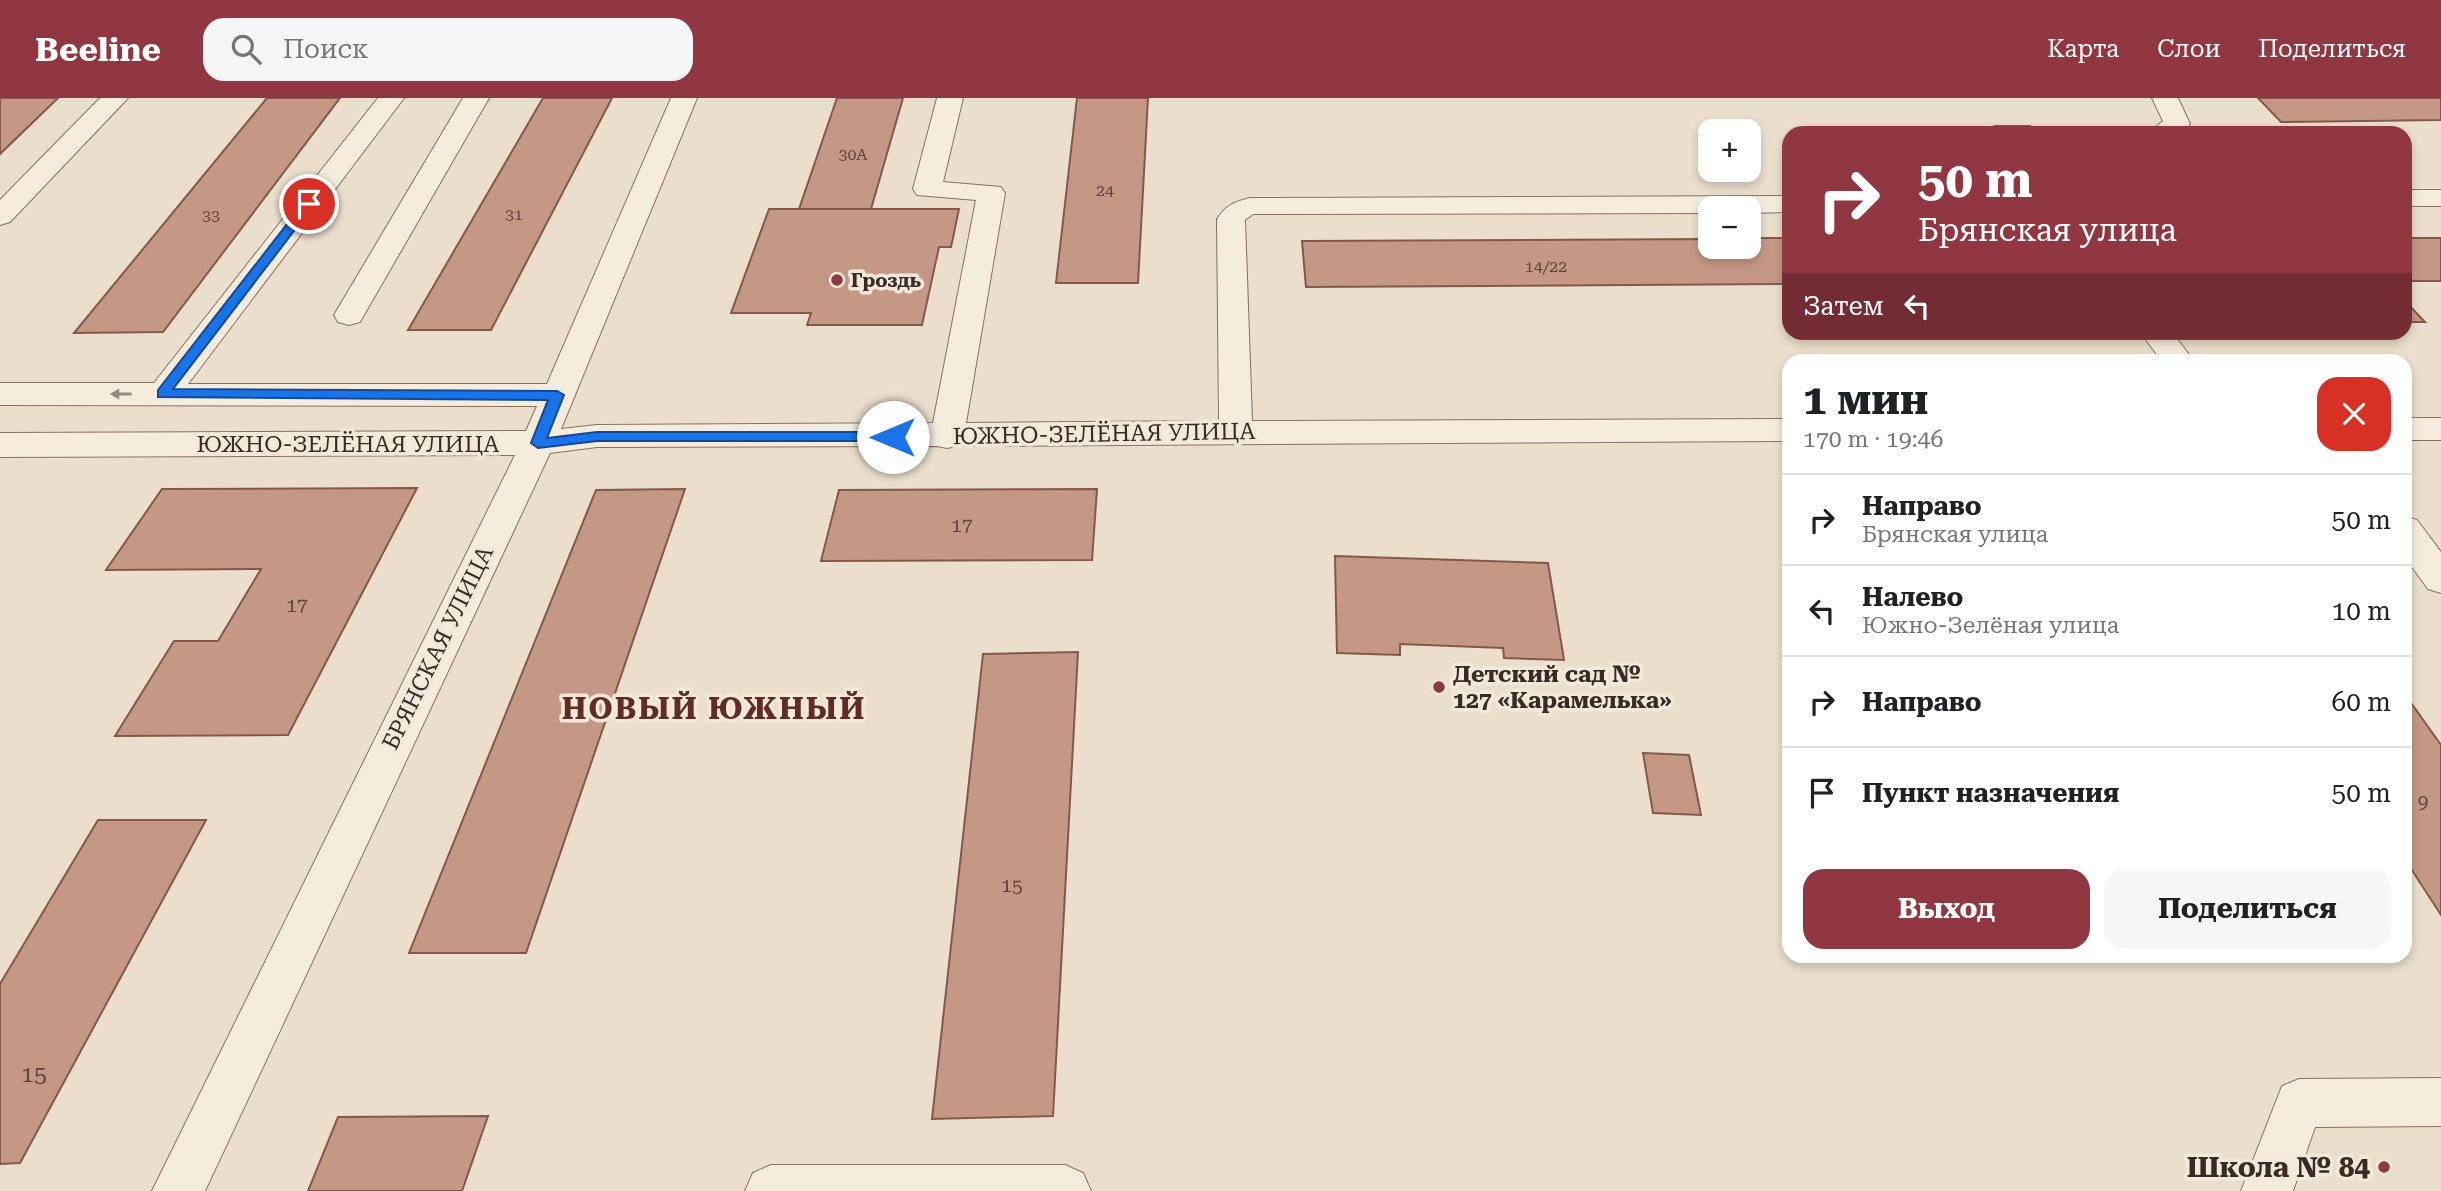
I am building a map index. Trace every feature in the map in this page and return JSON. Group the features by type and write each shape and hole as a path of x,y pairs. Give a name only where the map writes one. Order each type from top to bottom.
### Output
{"street":[{"path":"0,216 115,98"},
{"path":"163,394 391,98"},
{"path":"349,315 476,98"},
{"name":"БРЯНСКАЯ УЛИЦА","path":"178,1191 538,443 684,98"},
{"path":"947,437 991,193 927,189 950,98"},
{"path":"2165,98 2177,124 2173,126"},
{"path":"2412,198 2441,198"},
{"path":"1236,432 1231,219 1238,210 1250,206 1782,204"},
{"path":"2161,340 2172,354"},
{"path":"0,394 557,395"},
{"path":"2412,429 2441,429"},
{"name":"ЮЖНО-ЗЕЛЁНАЯ УЛИЦА","path":"0,444 538,443 597,436 947,437 1236,432 1782,430"},
{"path":"2412,540 2441,579"},
{"path":"2267,1191 2298,1103 2441,1102"},
{"path":"771,1191 1065,1191"}],"building":[{"path":"0,98 58,98 0,154"},
{"path":"267,98 340,98 163,332 74,333"},
{"path":"543,98 612,98 491,330 408,330"},
{"path":"837,98 903,98 871,209 799,209"},
{"path":"1077,98 1148,98 1138,283 1056,283"},
{"path":"2258,98 2441,98 2441,120 2281,122"},
{"name":"Гроздь","path":"769,209 959,209 951,247 939,247 922,325 807,325 811,313 731,313"},
{"path":"1761,238 1782,238 1782,284 1306,287 1302,241 1698,239 1698,259 1761,259"},
{"path":"2412,238 2441,238 2441,281 2412,281"},
{"path":"2412,308 2425,322 2412,322"},
{"path":"417,488 288,735 115,736 174,641 218,641 261,569 106,570 162,489"},
{"path":"685,489 526,953 409,953 596,490"},
{"path":"1097,489 1092,560 821,561 839,490"},
{"path":"1335,556 1548,563 1564,660 1504,658 1503,648 1400,644 1400,655 1337,653"},
{"path":"1078,652 1053,1116 932,1119 983,654"},
{"path":"2412,704 2441,745 2441,915 2412,870"},
{"path":"1643,753 1689,755 1701,815 1653,813"},
{"path":"98,820 206,820 20,1163 0,1164 0,984"},
{"path":"488,1116 462,1191 308,1191 338,1117"}],"place":[{"name":"Гроздь","path":"837,280"},
{"name":"Детский сад № 127 «Карамелька»","path":"1439,687"},
{"name":"Школа № 84","path":"2384,1167"}],"district":[{"name":"НОВЫЙ ЮЖНЫЙ","path":"714,708"}],"route":[{"path":"309,204 163,394 557,395 538,443 597,436 893,437"}]}
